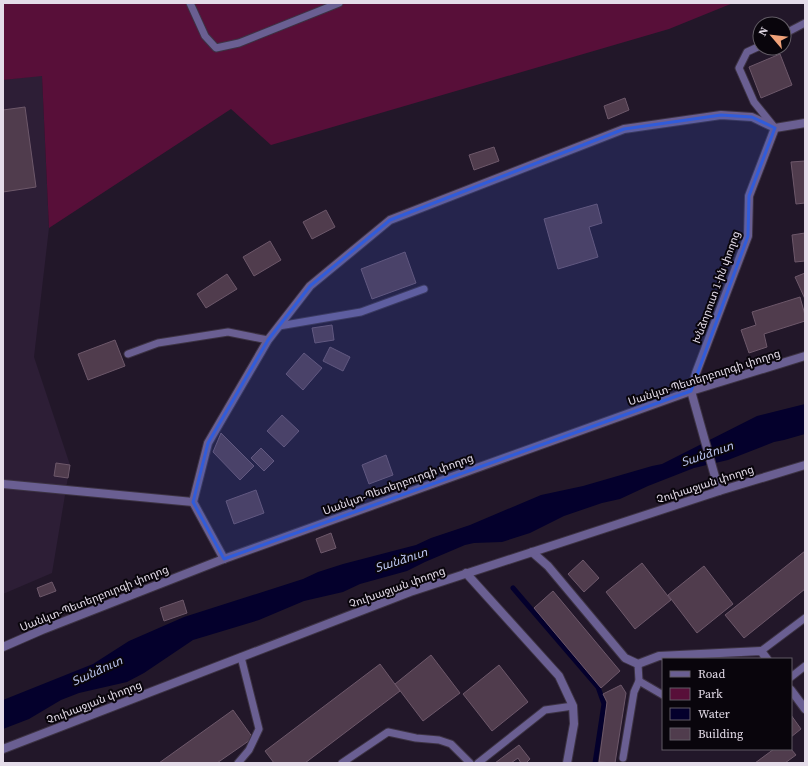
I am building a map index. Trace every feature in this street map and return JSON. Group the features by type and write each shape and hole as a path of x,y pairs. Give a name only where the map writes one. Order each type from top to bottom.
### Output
{"street":[{"path":"224,559 193,502 208,443 268,340 310,286 390,220 624,129 721,115 752,117 775,128 805,124"},
{"name":"Խնձորուտ 1-ին փողոց","path":"691,391 696,373 748,236 749,196 775,128"},
{"name":"Սանկտ-Պետերբուրգի փողոց","path":"3,647 42,630 224,559 691,391 805,356"},
{"path":"691,391 719,491"},
{"name":"Չուխաջյան փողոց","path":"3,749 410,592 719,491 805,465"},
{"path":"3,484 193,502"},
{"path":"532,552 548,566 625,658 638,664 659,656 761,651 766,658"},
{"path":"466,573 559,676 573,706 574,724 567,763"},
{"path":"792,691 805,709"}],"lane":[{"path":"190,3 205,36 216,48 239,43 339,3"},
{"path":"792,30 805,23"},
{"path":"752,50 747,52 739,68 754,102 775,128"},
{"path":"279,326 361,312 424,289"},
{"path":"128,354 158,343 228,332 268,340"},
{"path":"761,651 805,618"},
{"path":"238,763 249,750 258,729 241,657"},
{"path":"623,758 634,692 640,681 638,664"},
{"path":"792,676 805,666"},
{"path":"640,681 662,694"},
{"path":"478,763 545,710 573,706"},
{"path":"342,763 388,732 416,738 439,740 451,744 470,763"}],"highlighted area":[{"path":"721,115 752,117 775,128 749,196 748,236 691,391 224,559 193,502 208,443 268,340 310,286 390,220 624,129"}],"shaded area":[{"path":"42,75 49,228 34,357 70,465 52,573 3,594 3,80"}],"green space":[{"path":"3,3 733,3 669,29 271,145 231,109 49,228 42,76 3,80"}],"water":[{"name":"Տանձուտ","path":"805,404 805,434 774,442 728,460 694,468 620,499 602,503 564,516 530,533 502,542 474,543 465,545 407,571 360,584 343,592 304,601 259,620 193,640 144,673 127,682 79,693 61,700 29,719 3,729 3,700 93,664 129,641 184,617 303,579 318,572 343,564 416,545 431,538 470,525 541,495 583,486 662,464 757,416"}],"building":[{"path":"775,56 781,56 792,85 761,98 749,67"},
{"path":"625,98 629,110 608,119 604,106"},
{"path":"25,107 36,187 3,192 3,110"},
{"path":"494,147 499,161 474,170 469,155"},
{"path":"805,161 805,203 796,204 791,162"},
{"path":"597,204 602,223 589,227 598,257 558,269 544,219"},
{"path":"326,210 335,227 312,239 303,222"},
{"path":"805,233 805,261 795,262 792,235"},
{"path":"270,241 281,260 254,276 243,257"},
{"path":"405,252 416,283 372,299 361,269"},
{"path":"805,273 805,299 795,277"},
{"path":"227,274 237,289 206,308 197,294"},
{"path":"800,297 805,315 805,321 764,334 767,347 749,353 741,330 756,325 752,312"},
{"path":"332,325 334,340 315,343 312,328"},
{"path":"115,340 125,366 88,380 78,354"},
{"path":"330,347 350,357 343,371 323,361"},
{"path":"304,353 322,368 303,390 286,374"},
{"path":"282,415 299,431 284,447 267,431"},
{"path":"221,433 254,466 240,480 213,452"},
{"path":"261,448 274,461 264,471 251,458"},
{"path":"386,455 393,475 369,484 362,465"},
{"path":"56,463 70,465 68,478 54,476"},
{"path":"256,490 264,513 234,524 226,501"},
{"path":"331,533 336,548 321,553 316,539"},
{"path":"805,551 805,589 744,638 725,615"},
{"path":"583,560 599,578 584,592 568,574"},
{"path":"642,563 671,600 635,629 606,592"},
{"path":"704,566 733,604 697,633 668,595"},
{"path":"52,582 56,591 40,597 37,588"},
{"path":"553,591 620,671 601,688 534,608"},
{"path":"183,600 187,613 164,621 160,608"},
{"path":"431,655 460,693 423,721 395,684"},
{"path":"380,664 400,691 305,763 274,763 265,751"},
{"path":"499,665 528,702 492,731 463,694"},
{"path":"621,685 626,693 615,763 599,762 607,702 603,694"},
{"path":"233,710 253,738 217,763 159,763"},
{"path":"792,716 801,729 792,736"},
{"path":"519,745 530,759 526,763 521,763 518,758 511,763 495,763"},
{"path":"773,750 792,750 796,755 785,763 755,763"}],"waterway":[{"path":"513,588 598,687 604,704 595,763"}]}
